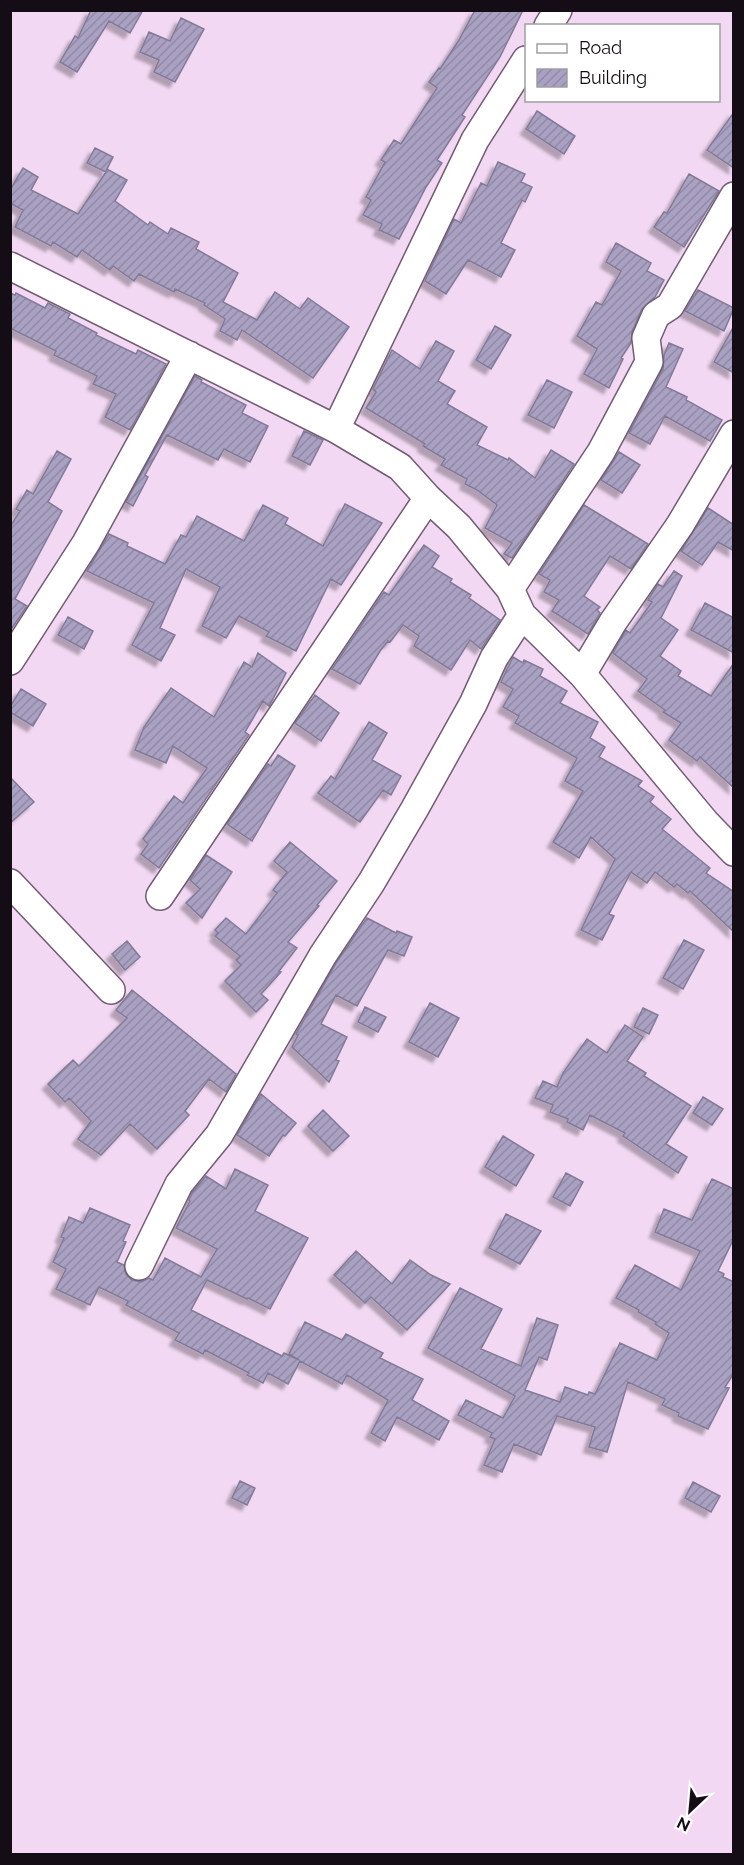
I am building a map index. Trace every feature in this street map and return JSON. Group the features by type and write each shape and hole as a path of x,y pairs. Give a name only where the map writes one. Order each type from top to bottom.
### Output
{"street":[{"path":"549,24 558,10"},
{"path":"336,429 476,140 525,62"},
{"path":"510,589 601,452 649,362 646,338 656,315 670,306 734,196"},
{"path":"10,266 336,429 400,467 459,527 510,589 522,615 582,674 706,823 734,852"},
{"path":"10,661 86,543 189,355"},
{"path":"582,674 614,622 680,525 734,434"},
{"path":"160,896 428,498"},
{"path":"139,1266 179,1184 225,1125 323,955 371,883 473,704 494,658 522,615"},
{"path":"10,883 111,990"}],"building":[{"path":"91,10 143,10 130,33 109,21 77,72 60,62 75,36 78,38"},
{"path":"475,10 523,10 500,57 462,115 465,117 437,160 442,163 426,187 399,239 379,230 382,224 363,215 371,200 366,197 385,162 381,160 394,140 401,144 437,88 429,82 459,40"},
{"path":"181,18 204,29 175,82 154,72 159,60 140,52 149,32 170,41"},
{"path":"537,111 575,136 564,154 526,129"},
{"path":"734,112 734,168 707,150"},
{"path":"95,148 113,157 107,169 127,180 115,201 148,225 150,222 168,234 171,228 199,242 196,249 238,273 223,302 257,320 275,292 300,309 308,298 349,327 313,378 242,330 237,340 220,331 225,319 204,305 205,303 175,289 174,292 139,274 134,281 113,266 110,270 82,250 77,257 53,242 51,246 15,227 23,210 10,203 10,190 23,168 38,177 31,190 78,214 106,172 87,163"},
{"path":"498,162 525,174 521,182 532,187 525,202 522,200 501,243 515,250 501,277 468,260 446,294 425,281 454,219 461,223 481,183 487,186"},
{"path":"689,174 719,191 684,247 654,227 664,212 667,213"},
{"path":"616,243 651,263 647,271 664,280 655,297 642,309 632,332 631,343 621,358 623,359 609,388 584,374 597,349 577,336 596,302 602,305 621,271 606,262"},
{"path":"698,290 734,308 724,331 685,311"},
{"path":"10,293 15,295 16,293 45,308 48,303 70,314 68,318 97,333 96,335 136,354 138,350 166,364 130,430 105,417 116,394 93,384 97,376 54,355 56,351 10,328"},
{"path":"495,326 511,335 491,369 476,360"},
{"path":"734,326 734,373 714,362"},
{"path":"436,341 454,351 438,381 455,391 447,404 487,427 477,445 508,460 509,458 535,478 551,450 574,464 512,558 504,554 512,543 485,528 497,505 465,484 467,479 441,465 445,459 423,446 425,444 366,408 376,392 373,389 392,350 420,369"},
{"path":"669,343 683,349 666,387 687,397 686,400 722,420 710,441 665,416 650,444 629,433 663,369 664,355"},
{"path":"195,376 202,380 201,382 246,405 242,413 268,426 250,462 224,449 218,460 167,435 145,475 148,477 133,506 126,502"},
{"path":"547,380 572,392 554,428 528,415"},
{"path":"304,431 323,440 310,465 292,456"},
{"path":"57,451 71,459 48,502 62,511 15,599 27,606 10,631 10,527 20,511 16,509 27,490 33,494"},
{"path":"619,452 640,465 622,493 601,480"},
{"path":"345,504 382,523 341,585 331,579 296,651 266,636 269,632 239,616 226,638 202,626 220,587 186,569 160,628 175,635 161,661 132,645 154,603 87,571 109,534 128,543 127,546 165,564 181,535 186,537 197,516 244,541 263,505 288,518 285,524 323,546"},
{"path":"584,505 648,544 631,569 610,556 584,596 600,607 597,610 600,613 588,634 552,611 559,600 544,592 550,580 539,574"},
{"path":"708,508 734,525 734,551 718,542 702,565 681,551"},
{"path":"424,545 439,556 432,567 452,579 450,582 471,595 469,598 500,620 481,649 470,640 451,670 414,646 419,636 403,625 380,651 360,684 332,669 384,592 389,595"},
{"path":"674,571 682,576 661,618 678,630 660,656 681,671 678,676 711,696 734,663 734,788 700,757 697,761 669,740 681,723 663,712 665,710 638,691 647,679 613,653 626,630 630,633 652,602 648,600 658,584 663,587"},
{"path":"705,603 734,618 734,653 691,630"},
{"path":"68,617 93,631 84,649 58,635"},
{"path":"258,653 286,673 269,706 263,701 245,732 249,735 159,868 141,854 148,844 143,839 174,796 183,803 207,768 173,746 166,763 135,750 144,727 171,688 214,717 244,662 252,667"},
{"path":"513,657 523,663 524,660 543,669 540,676 567,691 560,703 598,722 590,738 605,747 599,757 642,781 638,786 654,797 650,802 671,819 662,829 710,868 706,873 734,892 734,932 690,891 688,893 677,884 674,887 655,872 647,883 631,872 609,914 614,916 602,940 581,930 615,859 591,837 579,858 553,842 583,791 565,781 577,758 515,723 519,716 503,707 513,689 501,682"},
{"path":"21,689 46,704 33,726 10,712 10,707"},
{"path":"315,695 339,713 321,741 295,723"},
{"path":"369,722 387,733 372,760 401,776 391,795 383,790 360,822 318,793 331,776 335,779"},
{"path":"278,755 295,766 252,841 227,824 268,764 271,766"},
{"path":"10,777 34,802 10,823"},
{"path":"290,842 337,881 288,942 297,948 279,971 281,972 261,994 268,1000 256,1012 225,981 241,965 236,960 240,956 215,936 218,933 215,930 226,918 246,934 277,893 273,890 287,872 274,861"},
{"path":"206,855 232,872 202,918 186,903 200,889 190,880"},
{"path":"367,918 396,933 397,931 412,937 404,956 388,950 357,1006 336,995 321,1024 347,1037 329,1082 292,1047 298,1035 296,1034 336,963"},
{"path":"684,940 704,950 683,989 663,978"},
{"path":"127,941 140,957 125,970 112,954"},
{"path":"132,990 236,1074 226,1092 209,1079 185,1111 189,1115 157,1149 130,1124 101,1155 78,1139 91,1121 69,1098 65,1102 48,1084 73,1060 79,1066 127,1018 116,1010"},
{"path":"430,1003 459,1018 438,1057 409,1042"},
{"path":"365,1007 386,1017 378,1032 358,1022"},
{"path":"643,1008 658,1015 649,1034 634,1027"},
{"path":"625,1025 643,1037 627,1061 646,1073 644,1076 691,1106 666,1144 687,1157 678,1173 623,1136 625,1133 590,1115 583,1130 567,1122 568,1119 550,1112 553,1105 535,1098 543,1081 557,1087 563,1073 587,1039 607,1053"},
{"path":"261,1094 296,1123 285,1136 283,1135 269,1156 237,1135"},
{"path":"703,1097 723,1109 712,1125 693,1113"},
{"path":"323,1110 349,1136 333,1151 308,1126"},
{"path":"503,1136 534,1155 516,1186 485,1167"},
{"path":"235,1169 268,1185 255,1211 308,1238 270,1309 207,1280 191,1310 282,1356 284,1353 299,1360 289,1354 305,1322 342,1340 346,1334 383,1353 380,1358 423,1379 412,1400 449,1421 439,1440 397,1417 385,1441 371,1433 388,1400 347,1375 342,1384 300,1361 288,1384 268,1373 263,1383 205,1350 203,1354 175,1340 179,1333 126,1305 128,1301 99,1287 90,1305 56,1289 66,1269 53,1262 64,1238 61,1237 69,1217 83,1223 90,1208 130,1225 123,1241 126,1242 117,1262 124,1265 126,1274 132,1280 141,1282 149,1278 153,1280 165,1258 201,1277 217,1249 176,1228 192,1193 206,1176 226,1189"},
{"path":"566,1173 583,1182 570,1206 553,1197"},
{"path":"712,1179 734,1189 734,1238 718,1271 724,1274 723,1277 734,1282 734,1373 725,1387 729,1388 708,1429 678,1416 679,1413 662,1405 665,1399 628,1382 607,1452 589,1447 595,1427 557,1416 541,1455 514,1444 502,1472 484,1465 495,1439 490,1437 492,1433 458,1415 466,1400 503,1418 515,1396 428,1348 460,1288 502,1309 481,1349 521,1366 537,1318 558,1325 547,1360 539,1357 525,1390 560,1402 565,1387 588,1395 589,1392 595,1394 620,1343 657,1360 669,1333 655,1324 656,1322 638,1312 639,1310 616,1298 635,1265 681,1290 700,1251 655,1232 664,1209 692,1220"},
{"path":"506,1214 541,1231 520,1264 489,1248"},
{"path":"356,1251 392,1284 410,1260 431,1275 450,1284 407,1330 371,1297 365,1303 334,1275"},
{"path":"240,1481 255,1488 247,1505 232,1498"},
{"path":"693,1482 720,1496 711,1512 685,1498"}]}
